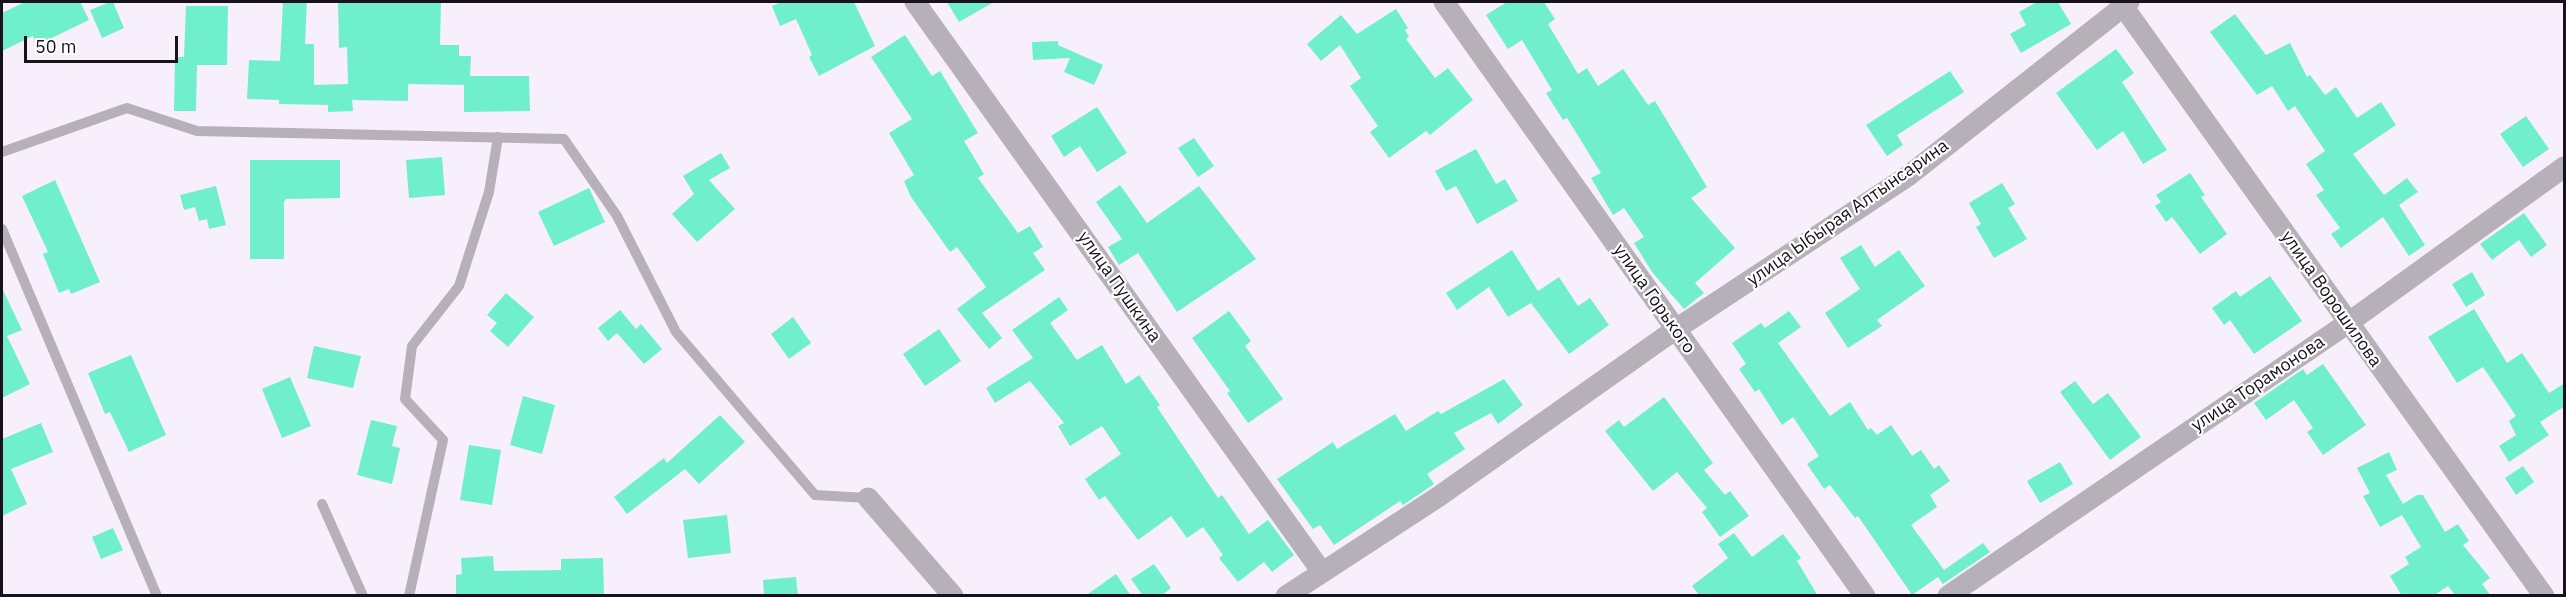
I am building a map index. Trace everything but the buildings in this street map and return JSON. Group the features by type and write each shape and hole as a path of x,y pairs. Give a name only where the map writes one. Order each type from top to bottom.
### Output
{"street":[{"name":"улица Пушкина","path":"915,2 1322,572"},
{"name":"улица Горького","path":"1444,2 1865,596"},
{"name":"улица Ыбырая Алтынсарина","path":"1286,596 1438,497 1676,329 1908,176 2124,3"},
{"name":"улица Ворошилова","path":"2124,3 2348,323 2544,596"},
{"name":"улица Торамонова","path":"1948,596 2348,323 2565,167"},
{"path":"868,498 953,596"}],"lane":[{"path":"2,152 127,108 197,131 564,138 617,216 676,332 815,495 868,498"},
{"path":"409,596 443,440 405,399 412,346 459,286 489,192 498,137"},
{"path":"2,229 157,596"},
{"path":"322,504 363,596"}]}
